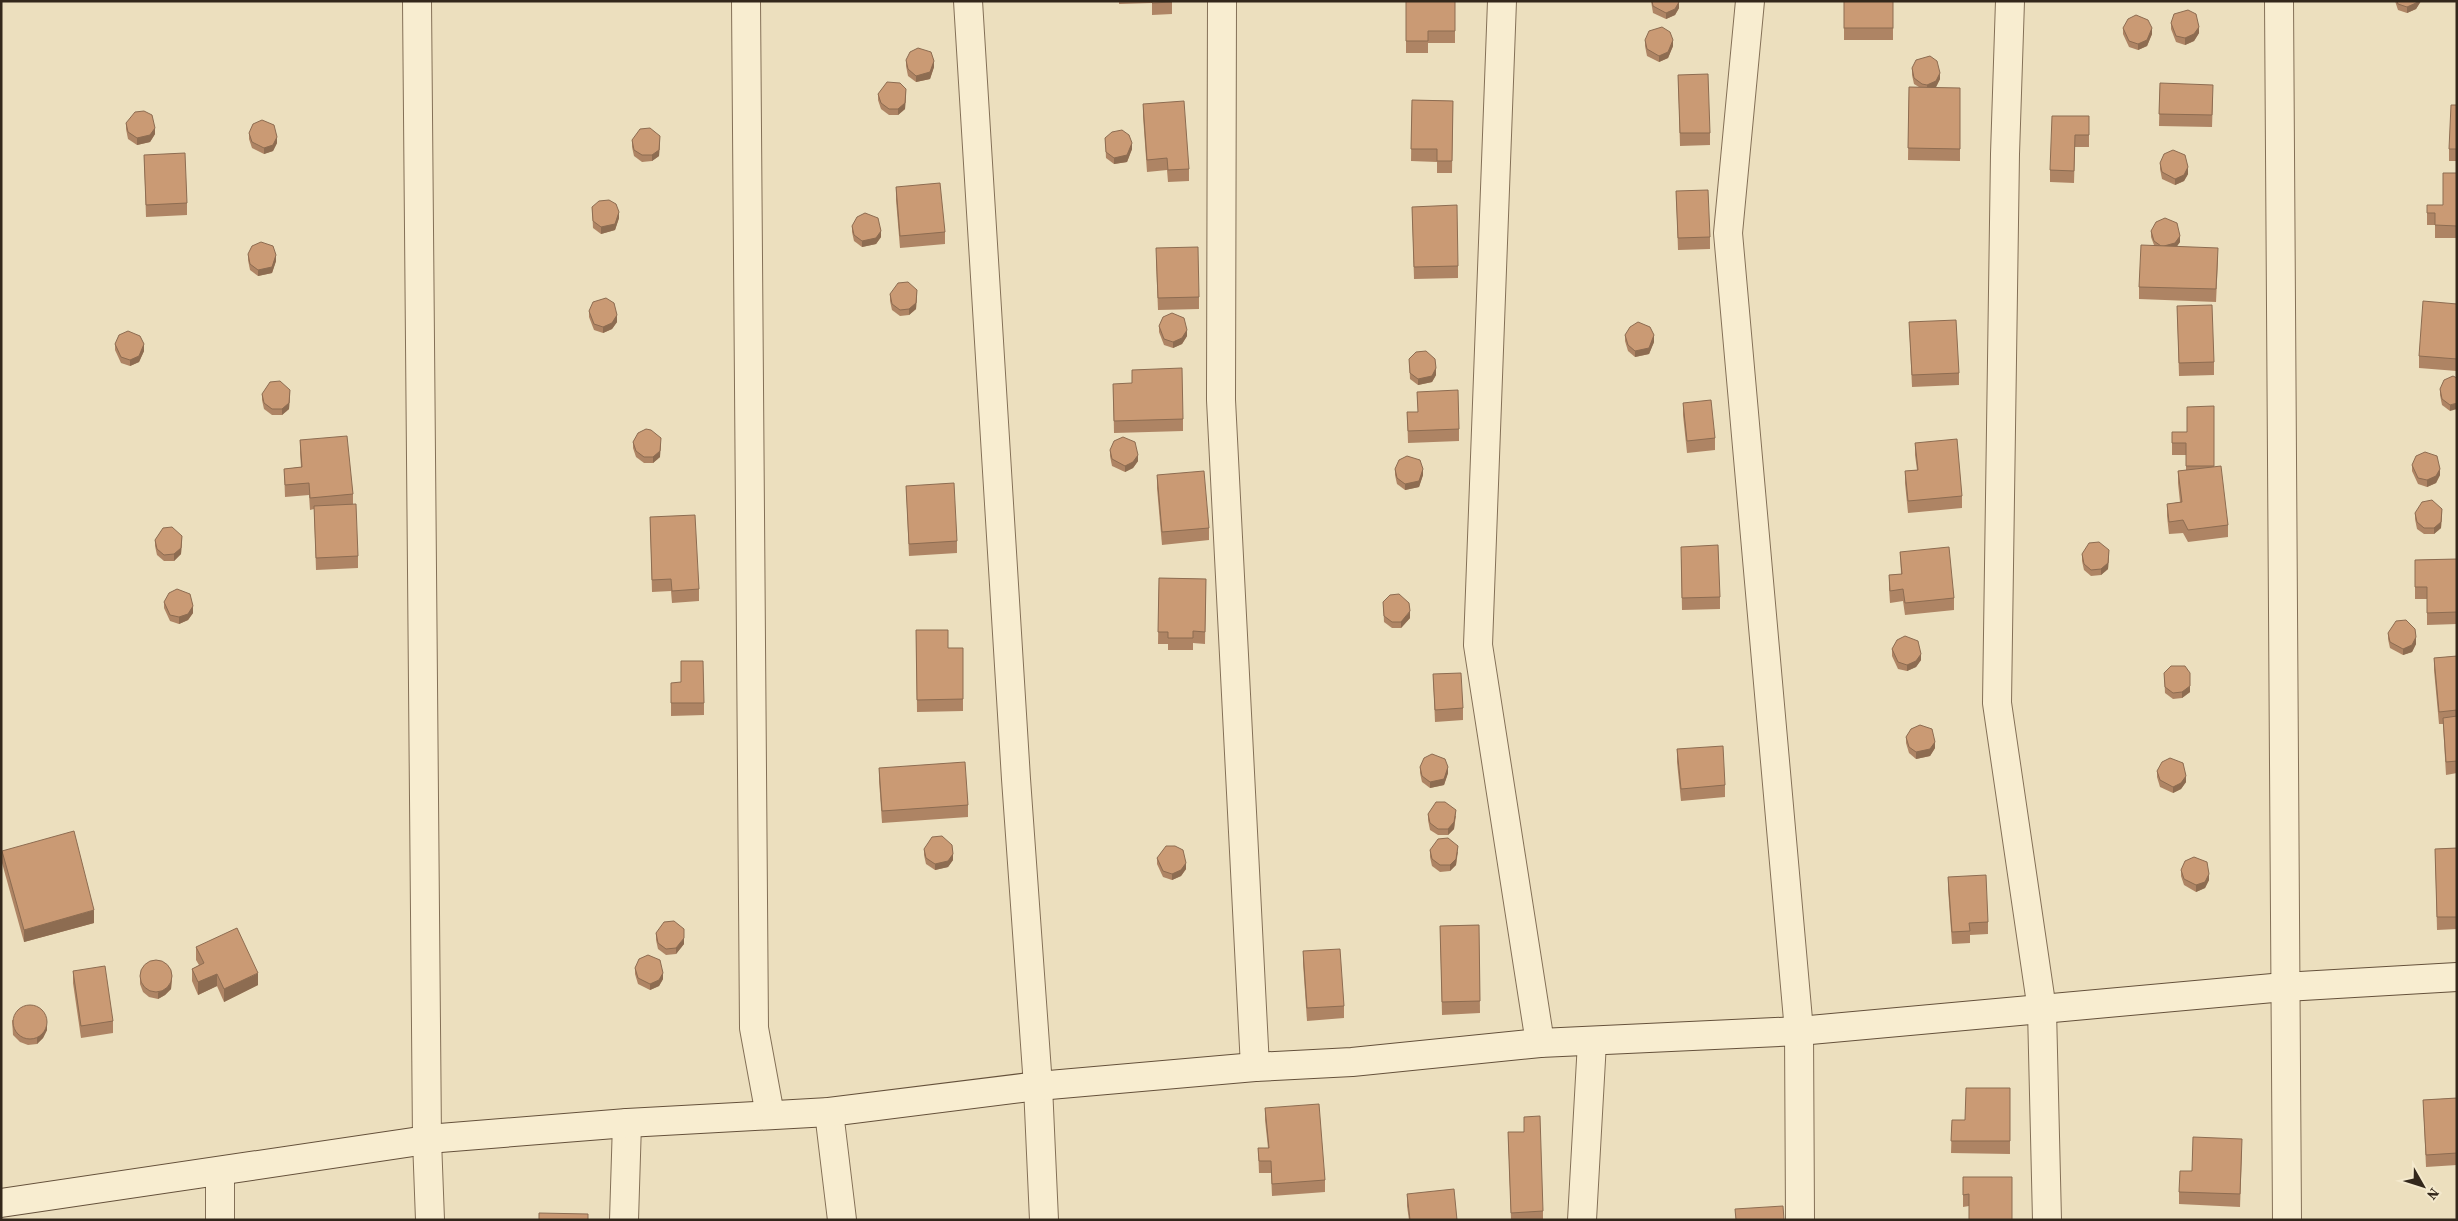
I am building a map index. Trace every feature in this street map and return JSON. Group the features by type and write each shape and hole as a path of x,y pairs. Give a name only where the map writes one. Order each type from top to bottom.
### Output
{"street":[{"path":"417,1 427,1140 430,1220"},
{"path":"746,1 754,1028 770,1114"},
{"path":"968,1 1016,779 1038,1086 1044,1220"},
{"path":"1222,1 1221,400 1255,1067"},
{"path":"1502,1 1478,644 1540,1043"},
{"path":"1750,1 1728,233 1800,1031 1800,1220"},
{"path":"2010,1 2005,154 1997,703 2042,1010 2047,1220"},
{"path":"2279,1 2287,1220"},
{"path":"1,1203 427,1140 627,1123 829,1112 1038,1086 1255,1067 1352,1062 1540,1043 1800,1031 2284,987 2457,977"},
{"path":"1582,1220 1592,1042"},
{"path":"829,1112 842,1220"},
{"path":"624,1220 627,1123"},
{"path":"220,1172 220,1220"}],"building":[{"path":"1152,1 1172,1 1172,2 1152,3"},
{"path":"1406,1 1455,1 1455,31 1428,31 1428,41 1406,41"},
{"path":"1652,1 1679,2 1675,9 1666,13 1653,6"},
{"path":"1844,1 1893,1 1893,28 1844,28"},
{"path":"2397,1 2417,1 2407,7 2398,4"},
{"path":"2188,10 2196,14 2199,27 2194,34 2185,38 2176,36 2171,23 2174,14"},
{"path":"2136,15 2148,20 2152,28 2147,40 2138,44 2129,41 2123,28 2128,19"},
{"path":"1662,27 1670,32 1673,40 1668,52 1659,56 1647,49 1645,40 1649,31"},
{"path":"918,48 931,52 934,61 930,72 916,76 908,69 906,60 910,52"},
{"path":"1930,56 1937,61 1940,73 1936,81 1927,85 1914,78 1912,68 1916,60"},
{"path":"1708,74 1710,133 1680,133 1678,75"},
{"path":"887,82 900,83 906,89 905,103 898,109 889,109 881,103 878,94"},
{"path":"2160,83 2213,85 2212,115 2159,114"},
{"path":"1909,87 1960,88 1960,149 1908,148"},
{"path":"1412,100 1453,101 1452,161 1437,161 1437,149 1411,149"},
{"path":"1184,101 1189,169 1168,170 1167,158 1147,160 1143,104"},
{"path":"2451,105 2457,105 2457,149 2449,149"},
{"path":"144,111 152,115 155,128 150,135 137,138 128,132 126,123 135,112"},
{"path":"2052,116 2089,116 2089,135 2075,135 2074,171 2050,170"},
{"path":"262,120 274,125 277,137 273,145 264,148 252,142 249,133 253,124"},
{"path":"650,128 660,136 659,150 652,155 642,155 634,150 632,140 640,129"},
{"path":"1122,130 1129,135 1132,143 1127,155 1114,158 1106,152 1105,138 1112,132"},
{"path":"2173,150 2185,155 2188,167 2184,175 2175,179 2162,172 2160,163 2164,154"},
{"path":"185,153 187,203 146,205 144,155"},
{"path":"2443,173 2457,173 2457,226 2435,225 2435,213 2427,213 2427,205 2443,205"},
{"path":"940,183 945,232 900,236 896,187"},
{"path":"1708,190 1710,237 1678,238 1676,191"},
{"path":"609,200 616,204 619,212 615,224 601,227 593,221 592,207 599,201"},
{"path":"1457,205 1458,266 1414,267 1412,207"},
{"path":"865,213 878,218 881,231 876,238 862,241 854,235 852,226 857,217"},
{"path":"2165,218 2177,223 2180,236 2175,243 2161,246 2154,241 2151,231 2156,222"},
{"path":"261,242 273,246 276,255 272,267 258,270 250,264 248,254 252,246"},
{"path":"2141,245 2218,248 2216,289 2139,287"},
{"path":"1198,247 1199,297 1158,298 1156,248"},
{"path":"908,282 917,290 916,303 909,309 900,310 892,304 890,294 898,283"},
{"path":"606,298 614,303 617,315 612,323 603,327 594,324 589,311 593,302"},
{"path":"2423,301 2457,304 2457,359 2419,356"},
{"path":"2212,305 2214,362 2179,363 2177,306"},
{"path":"1172,313 1184,318 1187,330 1182,338 1173,342 1164,339 1159,326 1163,317"},
{"path":"1956,320 1959,373 1912,375 1909,322"},
{"path":"1638,322 1650,327 1654,335 1649,348 1635,351 1628,345 1625,335 1630,327"},
{"path":"128,331 140,336 144,344 139,356 130,360 121,357 115,344 119,335"},
{"path":"1426,351 1435,359 1436,368 1432,376 1418,379 1410,373 1409,359 1416,352"},
{"path":"1182,368 1183,419 1114,421 1113,384 1132,383 1132,370"},
{"path":"2453,376 2457,378 2457,403 2450,405 2442,399 2440,389 2444,380"},
{"path":"280,381 290,390 289,403 282,409 272,409 264,403 262,394 270,382"},
{"path":"1458,390 1459,429 1408,431 1407,412 1418,412 1417,392"},
{"path":"1711,400 1715,438 1687,441 1683,403"},
{"path":"2214,406 2214,466 2186,466 2186,443 2172,443 2172,432 2187,432 2187,407"},
{"path":"646,429 651,430 661,438 660,451 653,457 644,457 636,451 633,442 638,433"},
{"path":"347,436 353,494 310,498 309,483 285,485 284,469 302,467 300,440"},
{"path":"1123,437 1135,442 1138,455 1133,462 1125,466 1112,459 1110,450 1114,441"},
{"path":"1957,439 1962,496 1908,501 1905,471 1918,470 1915,443"},
{"path":"2425,452 2437,456 2440,469 2436,476 2427,480 2418,478 2412,465 2416,456"},
{"path":"1407,456 1420,460 1423,469 1419,481 1405,484 1397,478 1395,469 1399,460"},
{"path":"2221,466 2228,525 2188,530 2183,520 2169,522 2167,504 2182,502 2178,471"},
{"path":"1204,471 1209,528 1162,532 1157,475"},
{"path":"954,483 957,541 909,544 906,486"},
{"path":"2432,500 2442,509 2441,522 2434,528 2424,528 2417,522 2415,513 2422,502"},
{"path":"356,504 358,556 316,558 314,506"},
{"path":"695,515 699,589 672,591 671,579 652,580 650,517"},
{"path":"172,527 182,536 181,548 174,554 164,555 157,549 155,540 163,528"},
{"path":"2099,542 2109,550 2108,563 2101,569 2091,570 2084,564 2082,554 2089,543"},
{"path":"1718,545 1720,597 1682,598 1681,547"},
{"path":"1949,547 1954,598 1905,603 1903,589 1890,591 1889,575 1902,574 1900,552"},
{"path":"2457,559 2457,612 2427,613 2427,587 2415,587 2415,560"},
{"path":"1159,578 1206,579 1205,632 1193,631 1193,638 1168,638 1168,632 1158,632"},
{"path":"177,589 190,594 193,606 188,614 179,617 170,615 164,602 169,593"},
{"path":"1399,594 1409,603 1410,611 1401,622 1392,622 1384,616 1383,602 1390,595"},
{"path":"2406,620 2415,629 2416,637 2412,645 2403,649 2390,642 2388,633 2396,621"},
{"path":"916,630 948,630 948,648 963,648 963,699 917,700"},
{"path":"1905,636 1918,641 1921,654 1916,661 1907,665 1898,662 1892,649 1897,640"},
{"path":"2457,656 2457,710 2439,712 2434,658"},
{"path":"681,661 703,661 704,703 671,703 671,683 681,682"},
{"path":"2171,666 2185,666 2190,673 2190,686 2182,692 2173,693 2165,687 2164,673"},
{"path":"1461,673 1463,708 1435,710 1433,674"},
{"path":"2457,716 2457,761 2446,762 2443,718"},
{"path":"1920,725 1932,729 1935,742 1930,749 1916,752 1909,747 1906,737 1911,729"},
{"path":"1723,746 1725,785 1681,789 1677,749"},
{"path":"1432,754 1445,759 1448,767 1444,779 1430,782 1422,776 1420,767 1424,758"},
{"path":"2170,758 2183,763 2186,776 2181,783 2173,787 2160,780 2157,771 2162,762"},
{"path":"965,762 968,805 882,811 879,768"},
{"path":"1436,802 1445,802 1456,810 1454,822 1448,829 1438,829 1430,823 1428,814"},
{"path":"74,831 94,910 24,930 2,851"},
{"path":"942,836 952,845 953,854 948,861 935,864 926,858 924,849 932,837"},
{"path":"1448,838 1458,846 1456,859 1450,865 1440,865 1432,859 1430,850 1438,839"},
{"path":"1166,846 1175,846 1183,850 1186,863 1181,870 1172,874 1163,871 1157,858"},
{"path":"2457,848 2457,917 2437,917 2435,849"},
{"path":"2194,857 2207,862 2209,874 2205,882 2196,885 2184,879 2181,870 2185,861"},
{"path":"1986,875 1988,922 1969,923 1970,931 1952,932 1948,877"},
{"path":"674,921 684,929 684,938 676,948 666,949 658,943 656,933 664,922"},
{"path":"1479,925 1480,1001 1442,1002 1440,926"},
{"path":"237,928 258,973 224,989 217,974 198,982 192,969 204,963 196,947"},
{"path":"1340,949 1344,1006 1307,1008 1303,951"},
{"path":"648,955 660,960 663,973 659,980 650,984 638,978 635,968 639,959"},
{"path":"156,960 162,961 167,965 171,970 171,982 167,987 162,991 156,992 150,991 145,987 141,982 140,976 141,970 145,965 150,961"},
{"path":"105,966 113,1021 81,1026 73,971"},
{"path":"30,1005 37,1006 42,1010 46,1015 46,1029 42,1034 37,1038 30,1039 23,1038 18,1034 14,1029 13,1022 14,1015 18,1010 23,1006"},
{"path":"1966,1088 2010,1088 2010,1141 1951,1141 1952,1120 1965,1120"},
{"path":"2457,1098 2457,1153 2426,1155 2423,1100"},
{"path":"1319,1104 1325,1180 1272,1184 1271,1161 1259,1161 1258,1148 1269,1148 1265,1108"},
{"path":"1540,1116 1543,1211 1511,1213 1508,1132 1524,1132 1524,1117"},
{"path":"2193,1137 2242,1139 2240,1194 2179,1192 2180,1171 2192,1171"},
{"path":"1963,1177 2012,1177 2012,1220 1969,1220 1969,1194 1963,1195"},
{"path":"1454,1189 1457,1220 1410,1220 1407,1194"},
{"path":"1783,1206 1784,1220 1736,1220 1735,1209"},
{"path":"539,1213 588,1214 588,1220 539,1220"}]}
